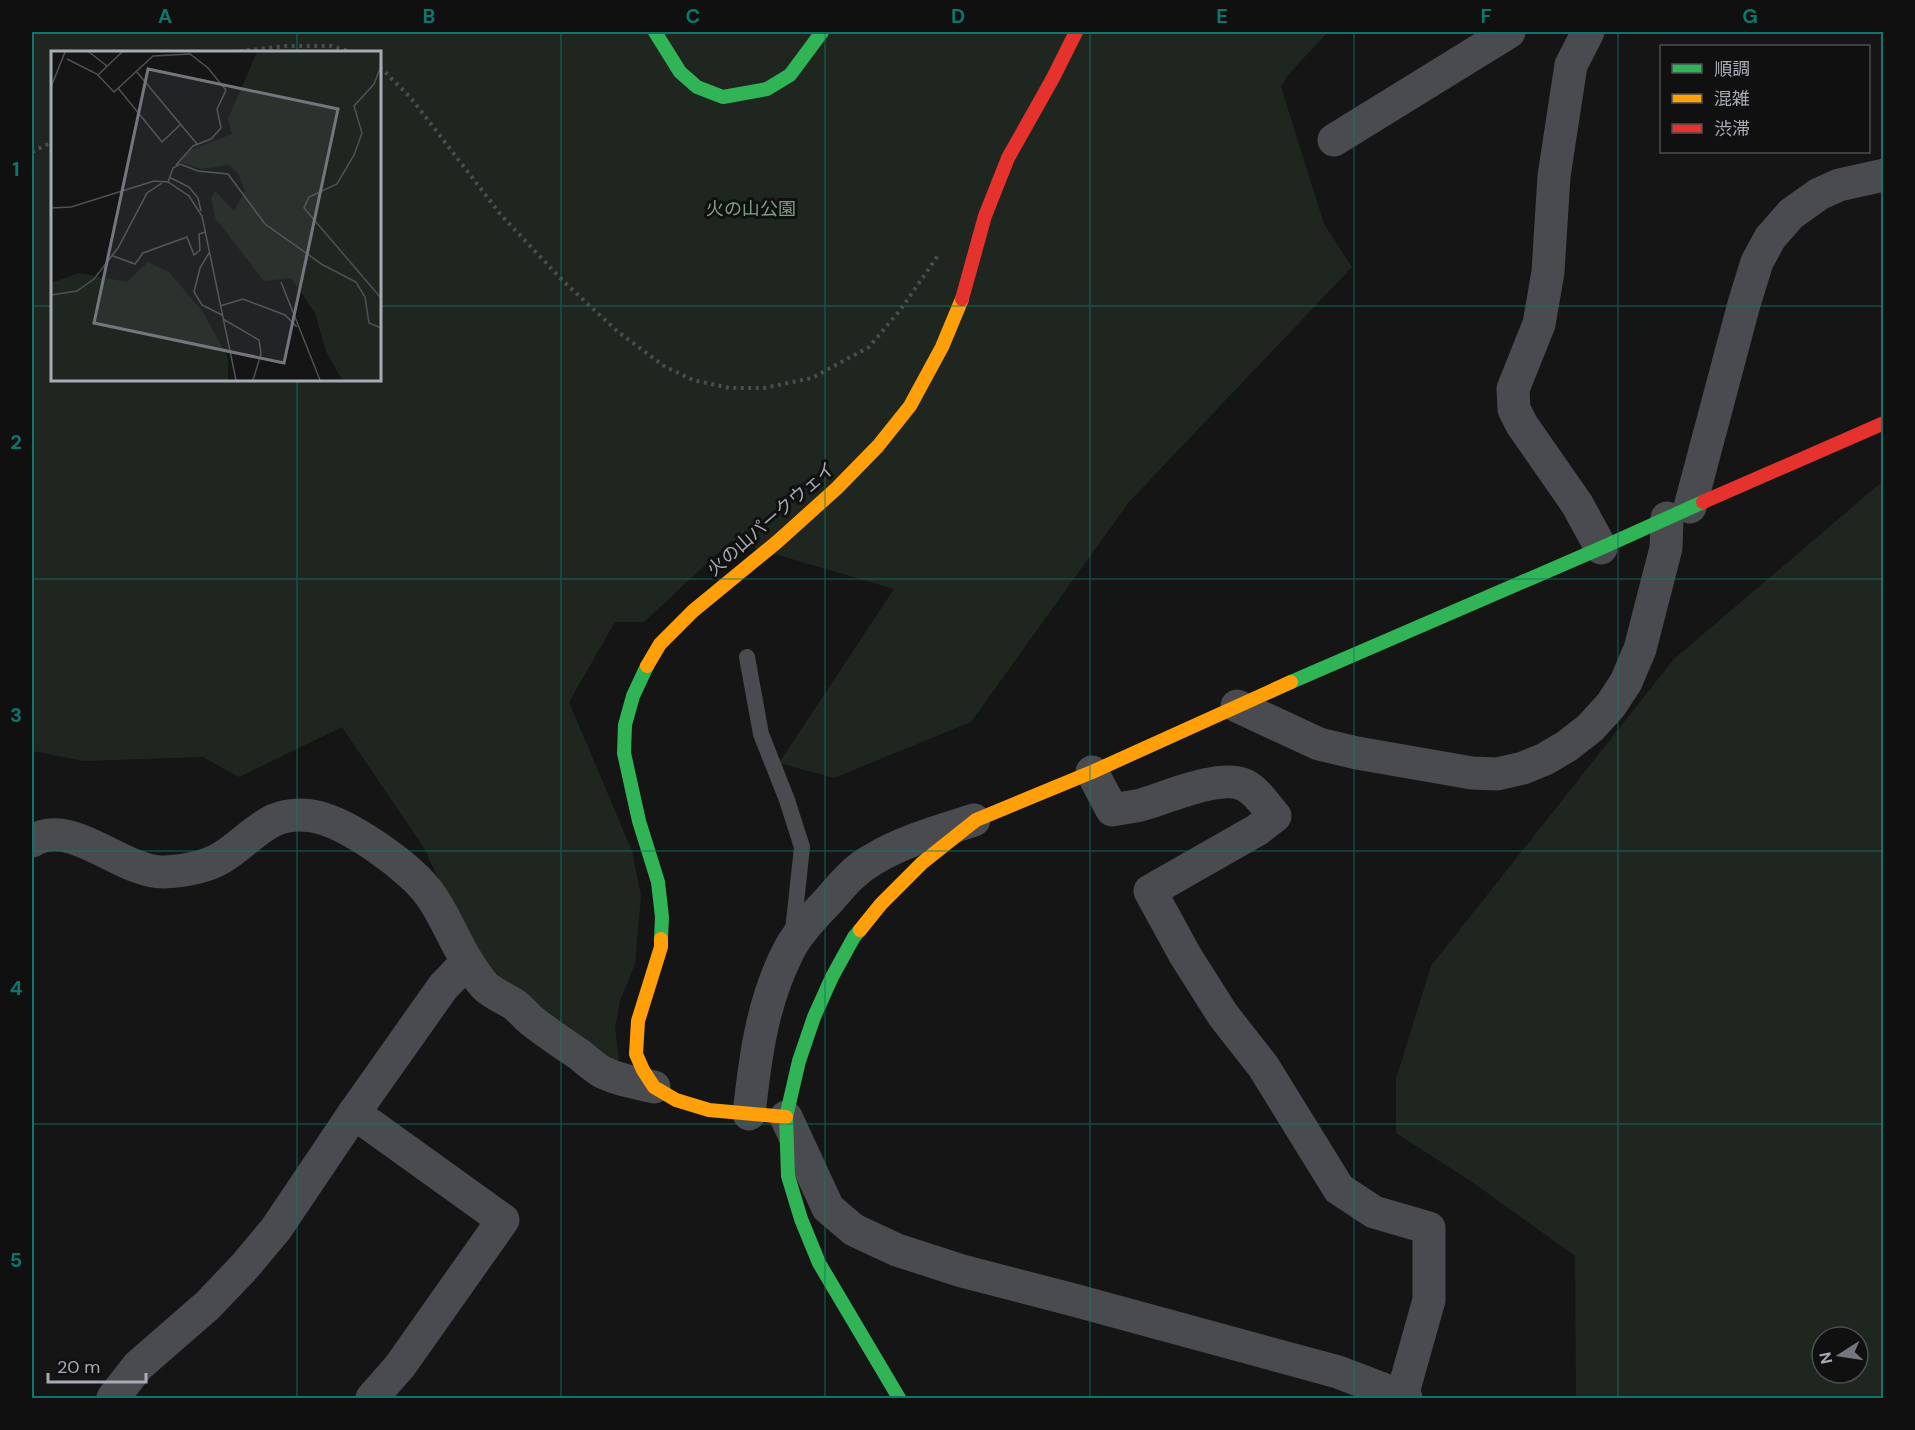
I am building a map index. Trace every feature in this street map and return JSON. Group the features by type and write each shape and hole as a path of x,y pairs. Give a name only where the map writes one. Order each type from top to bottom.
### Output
{"street":[{"path":"655,32 680,72 697,87 723,97 767,89 790,75 808,54 822,32"},
{"name":"火の山パークウェイ","path":"654,1087 636,1054 638,1021 661,947 662,917 658,882 639,821 624,753 625,725 636,687 660,644 693,611 777,542 837,488 878,446 910,406 942,347 964,295 985,216 1008,158 1076,32"},
{"path":"1334,140 1509,32"},
{"path":"1588,32 1571,66 1554,176 1548,272 1539,324 1513,389 1514,408 1522,425 1577,504 1601,549"},
{"path":"1237,706 1319,744 1472,773 1497,774 1523,768 1567,746 1590,728 1611,705 1626,682 1640,649 1666,548 1757,262 1770,238 1791,214 1818,194 1839,185 1884,175"},
{"path":"749,1113 755,1060 765,1010 787,952 807,924 855,871 887,851 976,820 1092,772 1237,706 1601,549 1678,512 1884,423"},
{"path":"786,1117 828,1208 854,1230 897,1250 962,1271 1338,1372 1404,1397 1429,1300 1429,1228 1374,1212 1339,1189 1263,1066 1223,1016 1185,955 1150,891 1257,830 1275,816 1253,790 1241,783 1225,781 1182,791 1143,804 1112,810 1092,772"},
{"path":"32,841 62,835 83,842 137,867 161,872 203,866 221,858 271,820 294,814 327,820 370,843 406,869 431,895 466,963 487,988 516,1006 602,1072 629,1082 654,1087 676,1100 709,1110 786,1117"},
{"path":"899,1398 819,1263 801,1219 788,1176 786,1117 799,1061 814,1017 854,937 881,904 921,863 976,820"},
{"path":"114,1398 138,1366 208,1305 276,1229 443,987 466,963"},
{"path":"354,1113 503,1220 400,1366 372,1398"}],"lane":[{"path":"747,657 761,735 787,800 802,847 795,923 787,952"}],"path":[{"path":"241,51 286,46 331,46 348,51"},
{"path":"381,68 411,98 501,215 563,281 617,331 664,366 693,380 729,388 765,388 812,378 839,364 869,348 901,309 943,248"},
{"path":"32,152 51,142"}],"green space":[{"name":"火の山公園","path":"32,32 1328,32 1288,75 1281,87 1324,224 1352,267 1129,502 971,722 834,778 779,763 894,589 731,541 644,622 615,622 569,702 632,851 641,896 635,964 620,1001 615,1028 619,1058 617,1063 505,983 483,957 446,895 424,848 342,727 239,777 203,757 84,761 32,751"},
{"path":"1883,481 1883,1398 1576,1398 1575,1256 1472,1182 1396,1133 1396,1079 1431,966 1674,659"}],"traffic: fast":[{"path":"655,32 680,72 697,87 723,97 767,89 790,75 822,32"},
{"path":"1291,682 1703,502"},
{"path":"647,666 633,696 625,725 624,753 639,821 658,882 662,917 661,939"},
{"path":"860,930 832,977 814,1017 799,1061 786,1117 788,1176 801,1219 819,1263 899,1398"}],"traffic: slow":[{"path":"647,666 660,644 693,611 777,542 837,488 878,446 910,406 942,347 962,299"},
{"path":"860,930 881,904 922,863 976,820 1092,772 1291,682"},
{"path":"661,939 661,947 638,1021 636,1054 654,1087 676,1100 709,1110 786,1117"}],"traffic: jam":[{"path":"962,299 985,216 1008,158 1076,32"},
{"path":"1703,502 1884,423"}]}
